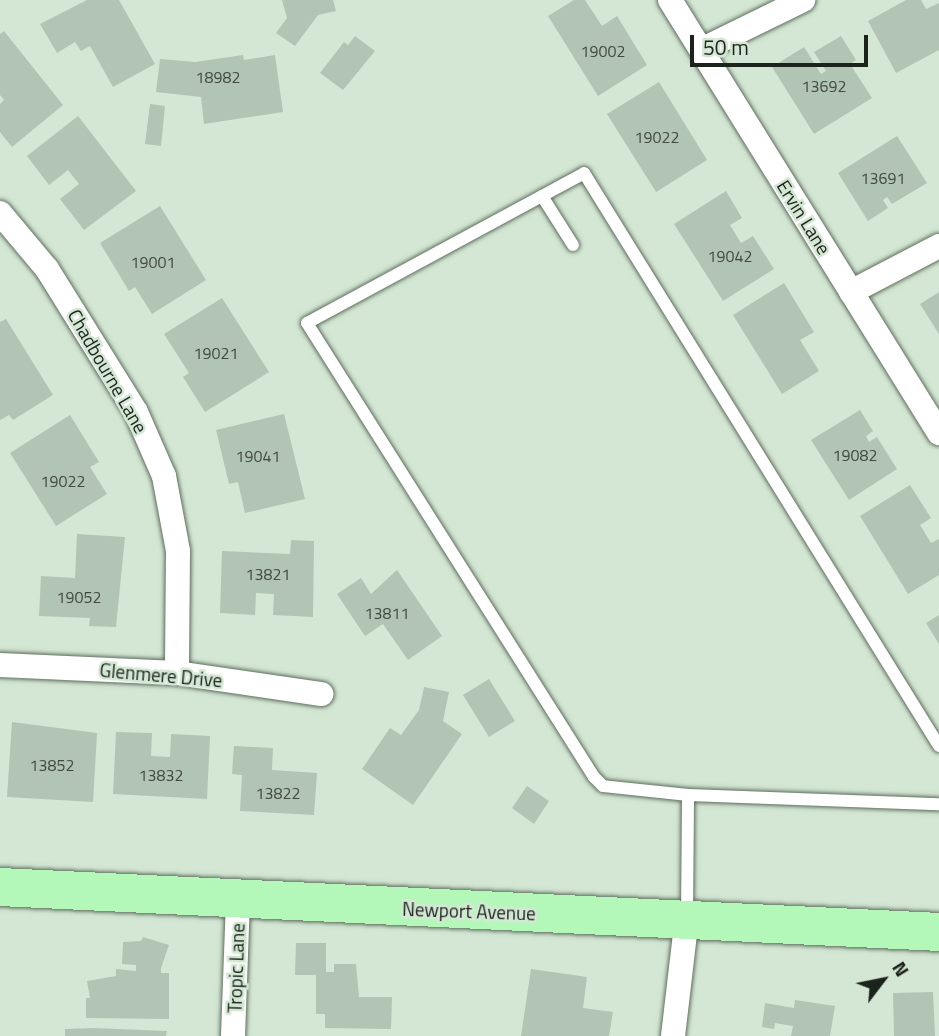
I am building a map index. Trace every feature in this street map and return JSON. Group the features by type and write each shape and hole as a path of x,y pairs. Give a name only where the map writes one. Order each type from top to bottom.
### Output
{"main road":[{"name":"Newport Avenue","path":"0,887 238,901 687,917 939,932"}],"street":[{"name":"Ervin Lane","path":"670,0 939,433"},
{"path":"701,50 803,0"},
{"name":"Chadbourne Lane","path":"0,213 47,269 136,412 164,477 178,551 177,673"},
{"path":"850,292 939,246"},
{"name":"Glenmere Drive","path":"0,665 177,673 321,694"},
{"name":"Tropic Lane","path":"233,1036 238,901"},
{"path":"673,1036 687,917"}],"lane":[{"path":"939,746 584,173 307,323 594,777 603,786 688,795 939,804"},
{"path":"542,196 573,245"},
{"path":"687,917 688,795"}],"building":[{"path":"87,0 119,0 155,64 113,87 90,46 81,51 75,42 57,53 40,24"},
{"path":"282,0 333,0 336,11 318,15 295,46 276,33 287,18"},
{"path":"574,0 585,0 602,26 617,16 647,65 598,96 548,16"},
{"path":"906,0 921,0 926,9 939,3 939,50 896,73 868,21"},
{"path":"4,31 63,105 12,147 0,132 0,104 4,100 0,95 0,34"},
{"path":"355,36 375,51 343,90 320,73 344,42 348,45"},
{"path":"841,36 856,60 850,64 872,98 814,134 772,67 804,47 821,74 826,71 814,52"},
{"path":"243,55 244,60 275,55 283,112 204,124 201,97 156,92 160,59 195,62"},
{"path":"659,82 707,160 656,192 607,114"},
{"path":"150,104 165,106 161,146 145,144"},
{"path":"78,116 136,191 84,230 60,199 79,184 68,170 49,185 27,156"},
{"path":"897,136 927,183 892,204 887,197 883,200 888,208 868,221 838,173"},
{"path":"726,191 742,218 730,225 741,243 753,236 774,269 723,301 674,224"},
{"path":"160,206 206,280 152,314 135,287 129,291 100,243"},
{"path":"784,283 814,332 800,340 819,371 782,394 733,315"},
{"path":"939,292 939,334 920,304"},
{"path":"222,298 269,372 205,412 183,377 189,373 164,334"},
{"path":"6,319 53,395 13,420 9,415 0,420 0,322"},
{"path":"860,410 873,431 866,436 869,442 877,437 897,469 849,500 811,440"},
{"path":"284,414 305,499 245,513 238,482 229,484 216,430"},
{"path":"70,415 99,462 90,467 107,494 56,526 10,453"},
{"path":"910,485 931,518 920,525 931,543 939,539 939,575 908,594 860,516"},
{"path":"77,534 125,537 116,627 89,626 90,618 39,616 41,576 75,578"},
{"path":"291,540 314,541 313,617 273,615 274,594 256,593 255,615 220,613 222,551 290,554"},
{"path":"397,570 442,636 408,660 383,624 365,636 337,594 361,578 371,594"},
{"path":"939,615 939,644 926,623"},
{"path":"489,679 515,721 489,737 463,695"},
{"path":"424,687 449,692 443,721 462,734 413,805 362,769 390,728 401,735 419,710"},
{"path":"12,722 97,733 93,802 7,797"},
{"path":"116,732 152,733 151,756 170,757 171,734 210,736 207,799 113,794"},
{"path":"234,746 273,748 272,770 317,773 314,815 240,811 242,775 232,774"},
{"path":"527,786 549,801 534,824 512,808"},
{"path":"143,937 169,945 161,973 169,973 169,1019 86,1018 86,998 90,998 87,981 116,976 116,969 136,971 136,965 122,964 123,942 141,941"},
{"path":"296,943 326,943 326,972 334,972 334,964 356,964 359,997 392,997 391,1029 325,1028 325,1014 316,1014 316,975 295,975"},
{"path":"531,969 587,977 583,1008 613,1012 609,1036 521,1036"},
{"path":"933,992 935,1036 894,1036 893,993"},
{"path":"795,1000 835,1006 830,1036 791,1036 793,1026 775,1023 774,1029 762,1027 765,1003 794,1008"},
{"path":"65,1029 167,1031 166,1036 65,1036"}]}
